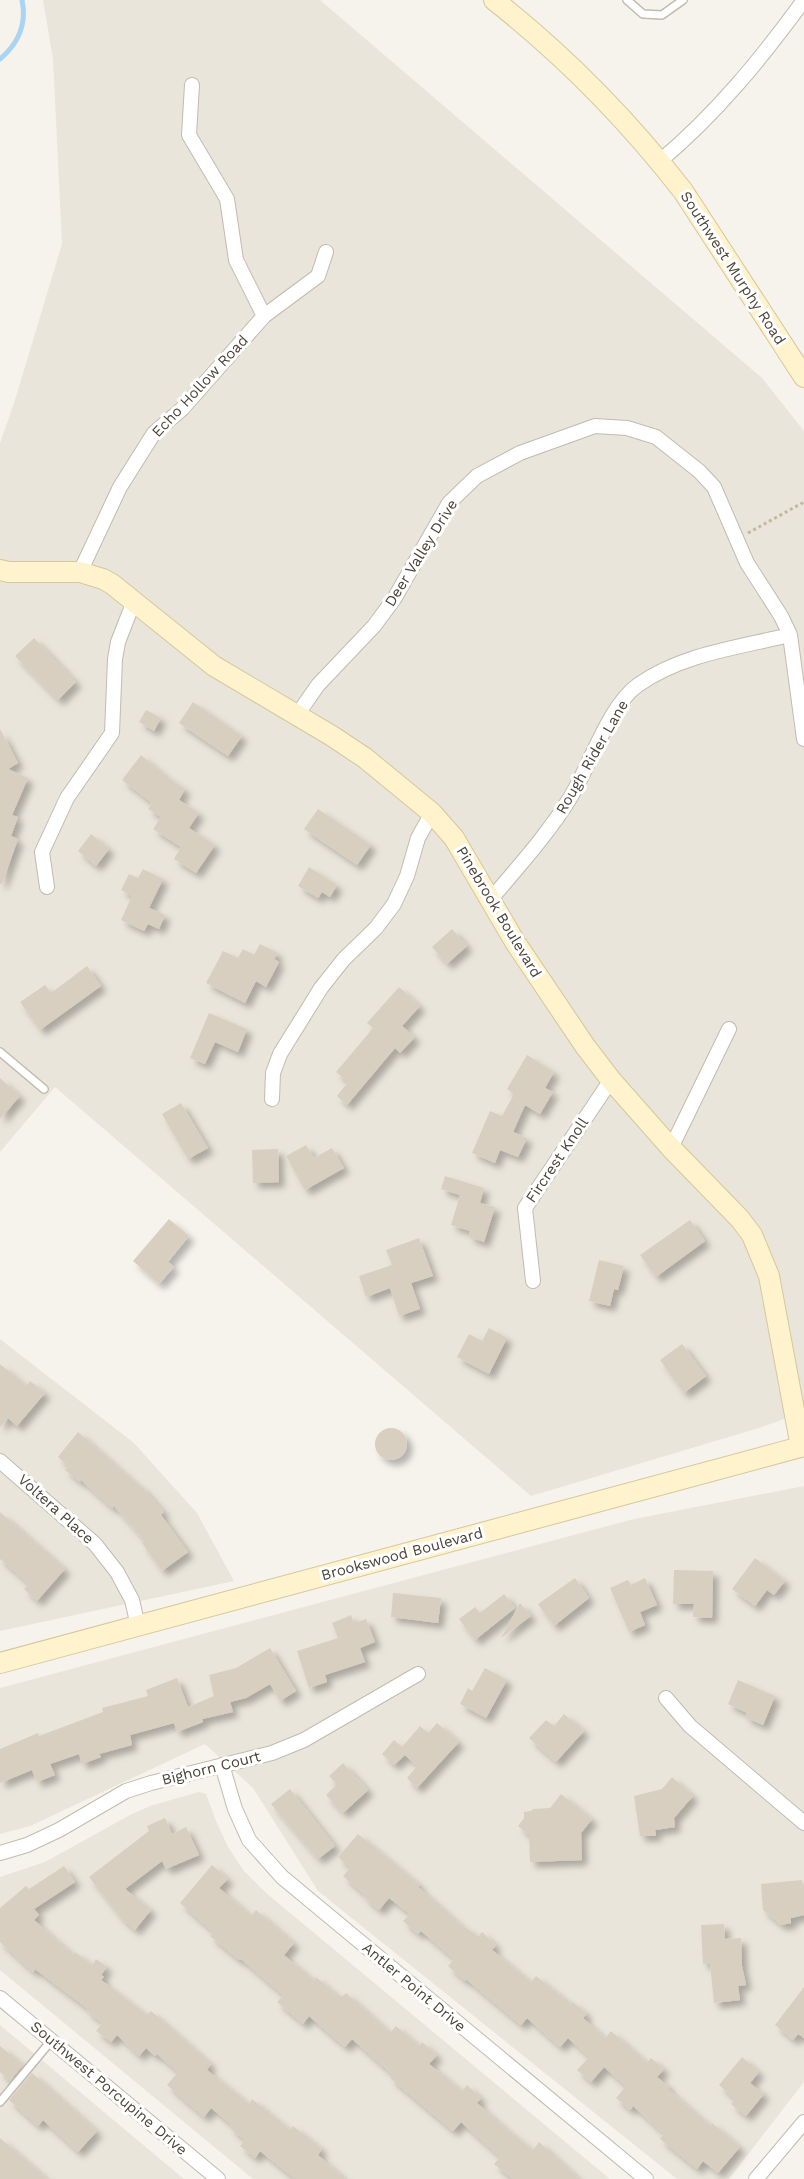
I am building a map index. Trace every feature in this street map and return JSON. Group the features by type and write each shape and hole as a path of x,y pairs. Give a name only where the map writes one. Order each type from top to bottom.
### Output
{"main road":[{"name":"Southwest Murphy Road","path":"494,0 537,34 587,81 660,161 694,206 804,377"},
{"name":"Pinebrook Boulevard","path":"0,570 80,572 102,579 134,601 214,666 365,758 432,813 454,838 546,989 611,1080 671,1148 741,1219 752,1235 761,1253 774,1299 802,1446"},
{"name":"Brookswood Boulevard","path":"0,1663 802,1446"}],"street":[{"path":"660,161 691,135 724,101 804,0"},
{"path":"192,85 189,135 227,199 236,260 264,316"},
{"name":"Echo Hollow Road","path":"80,572 120,487 154,433 182,409 264,316 318,276 326,252"},
{"name":"Deer Valley Drive","path":"297,715 318,685 374,626 394,599 448,503 477,476 520,453 595,426 627,428 656,437 699,471 714,487 747,563 782,616 790,635 804,739"},
{"path":"47,887 42,852 67,798 112,733 116,650 134,601"},
{"name":"Rough Rider Lane","path":"491,899 522,863 569,800 587,769 612,716 623,699 636,686 655,674 700,657 790,635"},
{"path":"272,1099 273,1073 280,1054 321,988 344,959 376,928 394,904 407,876 418,838 432,813"},
{"path":"671,1148 729,1029"},
{"name":"Fircrest Knoll","path":"533,1281 525,1208 611,1080"},
{"name":"Voltera Place","path":"0,1461 95,1544 117,1572 132,1600 138,1626"},
{"name":"Bighorn Court","path":"0,1853 27,1845 59,1830 126,1791 272,1753 304,1740 418,1674"},
{"path":"666,1698 690,1726 804,1823"},
{"name":"Antler Point Drive","path":"222,1765 235,1809 249,1840 282,1877 646,2179"},
{"name":"Southwest Porcupine Drive","path":"0,1998 218,2179"},
{"path":"756,2179 804,2122"}],"lane":[{"path":"627,0 643,14 662,15 683,0"},
{"path":"0,1052 44,1089"},
{"path":"0,2102 51,2041"}],"path":[{"path":"736,539 804,502"}],"shaded area":[{"path":"43,0 320,0 762,378 804,431 804,1412 759,1428 531,1496 55,1087 0,1152 0,443 62,244 53,59"},
{"path":"0,1339 134,1443 197,1513 234,1581 0,1631"},
{"path":"804,1486 804,2082 729,2179 677,2179 318,1891 253,1788 205,1744 30,1826 0,1834 0,1688 634,1519"},
{"path":"199,1792 206,1794 228,1847 244,1871 265,1892 610,2179 253,2179 0,1970 0,1877 45,1862 150,1806"},
{"path":"0,2025 184,2179 0,2179"}],"building":[{"path":"34,638 76,682 58,700 15,656"},
{"path":"193,702 242,736 228,756 179,723"},
{"path":"146,710 161,718 154,731 139,722"},
{"path":"0,729 18,763 8,769 28,778 12,815 18,817 11,836 18,839 2,884 0,884"},
{"path":"141,755 185,789 179,800 199,813 189,828 215,845 196,873 174,859 181,847 153,829 161,817 148,809 152,803 122,780"},
{"path":"318,809 371,845 357,865 304,829"},
{"path":"91,834 109,849 96,866 78,851"},
{"path":"309,867 337,885 330,897 322,892 318,898 298,886"},
{"path":"143,869 163,879 149,908 165,915 159,929 148,924 144,931 121,920 132,896 121,890 129,874 138,878"},
{"path":"452,929 467,946 447,964 432,947"},
{"path":"260,944 278,953 274,959 279,962 266,987 256,981 245,1003 206,983 223,951 238,958 243,949 254,955"},
{"path":"87,966 101,986 40,1030 20,1002 45,985 51,993"},
{"path":"399,987 420,1006 402,1026 415,1037 400,1053 395,1048 347,1105 337,1096 348,1082 336,1072 373,1028 367,1023"},
{"path":"209,1013 247,1029 238,1052 215,1042 205,1064 190,1058"},
{"path":"527,1055 554,1072 545,1088 553,1092 540,1114 525,1105 513,1132 527,1138 518,1157 500,1150 495,1163 472,1153 490,1111 502,1116 514,1094 507,1089"},
{"path":"0,1078 20,1096 0,1119"},
{"path":"181,1103 208,1148 188,1159 162,1114"},
{"path":"306,1145 314,1158 332,1148 344,1168 305,1190 286,1156"},
{"path":"278,1149 279,1182 253,1183 252,1150"},
{"path":"445,1176 484,1188 480,1203 495,1207 484,1242 469,1237 470,1231 451,1225 460,1195 441,1189"},
{"path":"169,1219 189,1236 168,1262 174,1267 159,1284 133,1261"},
{"path":"690,1220 705,1241 656,1277 640,1255"},
{"path":"419,1238 433,1276 411,1283 420,1309 399,1316 390,1288 366,1297 359,1276 392,1265 386,1250"},
{"path":"599,1260 624,1266 618,1290 614,1289 610,1306 589,1301"},
{"path":"489,1328 507,1338 489,1374 457,1357 469,1334 482,1341"},
{"path":"682,1344 706,1376 684,1393 660,1360"},
{"path":"0,1364 26,1386 30,1381 45,1393 17,1426 8,1418 0,1427"},
{"path":"391,1428 402,1433 407,1444 402,1455 391,1460 380,1455 375,1444 380,1433"},
{"path":"78,1432 141,1486 164,1512 161,1515 188,1552 162,1571 142,1543 145,1541 114,1506 112,1508 81,1480 80,1482 65,1470 68,1466 58,1457"},
{"path":"0,1512 65,1569 37,1601 24,1589 29,1584 0,1559"},
{"path":"755,1558 785,1581 774,1595 767,1590 755,1606 732,1589"},
{"path":"674,1570 713,1571 712,1618 693,1617 694,1604 673,1604"},
{"path":"575,1578 589,1598 554,1626 538,1604"},
{"path":"645,1578 657,1605 640,1612 645,1625 629,1632 610,1588 628,1580 631,1585"},
{"path":"393,1593 441,1598 438,1623 391,1617"},
{"path":"504,1594 515,1608 475,1640 459,1619 475,1607 480,1613"},
{"path":"520,1603 531,1616 501,1638"},
{"path":"351,1615 354,1623 366,1619 375,1642 360,1648 365,1662 325,1675 327,1682 309,1688 297,1651 338,1638 332,1623"},
{"path":"270,1648 296,1691 280,1701 270,1684 246,1698 230,1702 233,1712 202,1719 203,1722 177,1732 174,1723 130,1735 132,1745 99,1754 101,1757 82,1764 79,1754 50,1764 55,1775 37,1782 32,1770 0,1783 0,1749 38,1733 39,1736 103,1712 102,1708 148,1696 146,1690 177,1678 188,1707 214,1696 209,1675 236,1668"},
{"path":"485,1668 507,1680 486,1718 460,1704 468,1688 472,1691"},
{"path":"738,1680 775,1696 763,1725 745,1717 747,1713 728,1704"},
{"path":"564,1714 584,1731 556,1762 529,1738 546,1720 554,1726"},
{"path":"437,1723 459,1742 417,1788 407,1778 417,1766 405,1755 394,1765 382,1754 394,1740 402,1747 420,1726 428,1733"},
{"path":"343,1763 368,1790 343,1813 326,1795 337,1784 329,1776"},
{"path":"672,1777 693,1796 674,1818 675,1827 655,1830 656,1836 640,1836 634,1796 662,1789"},
{"path":"290,1789 335,1846 318,1859 271,1804"},
{"path":"561,1794 592,1819 581,1833 582,1860 530,1862 529,1835 518,1826 524,1818 524,1812 550,1808"},
{"path":"165,1818 172,1834 186,1827 199,1855 166,1869 162,1861 125,1889 151,1910 135,1930 122,1919 89,1877 149,1831 147,1826"},
{"path":"358,1834 420,1885 418,1887 464,1928 478,1937 482,1932 496,1945 492,1950 531,1982 536,1976 587,2014 583,2018 605,2038 611,2031 647,2063 651,2058 664,2069 657,2077 669,2087 668,2089 710,2126 712,2123 740,2147 718,2173 703,2161 697,2169 660,2139 664,2134 633,2106 630,2110 616,2098 626,2086 604,2067 591,2082 577,2070 589,2057 568,2038 560,2047 527,2018 521,2025 466,1979 465,1981 448,1966 454,1959 421,1931 418,1934 403,1921 410,1914 389,1898 379,1910 364,1897 365,1895 343,1876 350,1868 338,1857"},
{"path":"212,1865 228,1879 219,1888 251,1916 256,1910 294,1943 284,1955 314,1981 316,1977 342,1997 346,1993 390,2033 396,2026 419,2046 422,2042 437,2055 429,2064 462,2091 467,2085 481,2098 477,2103 507,2130 533,2150 539,2142 579,2179 513,2179 494,2164 500,2157 461,2122 453,2131 390,2078 393,2075 352,2039 345,2047 309,2016 303,2024 277,2002 283,1995 210,1936 213,1932 180,1903"},
{"path":"64,1866 75,1882 34,1909 39,1915 34,1920 73,1955 75,1952 92,1965 96,1959 107,1967 101,1975 104,1977 101,1980 147,2015 151,2011 211,2064 207,2070 249,2104 252,2099 290,2130 293,2126 322,2149 318,2155 345,2179 295,2179 260,2151 255,2158 240,2146 245,2140 230,2128 232,2125 211,2108 204,2117 167,2085 178,2072 157,2054 155,2056 146,2048 139,2056 117,2035 111,2042 96,2031 102,2023 87,2011 88,2009 35,1969 33,1972 0,1942 0,1908 26,1886 29,1889"},
{"path":"802,1880 804,1915 791,1918 791,1923 781,1925 763,1910 761,1884"},
{"path":"724,1924 725,1939 741,1938 742,1966 746,1985 738,1986 740,2000 714,2003 710,1964 703,1964 701,1925"},
{"path":"804,1987 804,2038 798,2034 793,2040 775,2025"},
{"path":"0,2046 23,2065 10,2081 0,2072"},
{"path":"742,2057 759,2072 750,2083 764,2094 746,2116 731,2104 735,2099 719,2085"},
{"path":"32,2073 97,2131 78,2152 43,2120 38,2126 9,2100"},
{"path":"0,2138 47,2179 0,2179"}],"waterway":[{"path":"0,59 17,40 20,32 23,17 22,0"}]}
